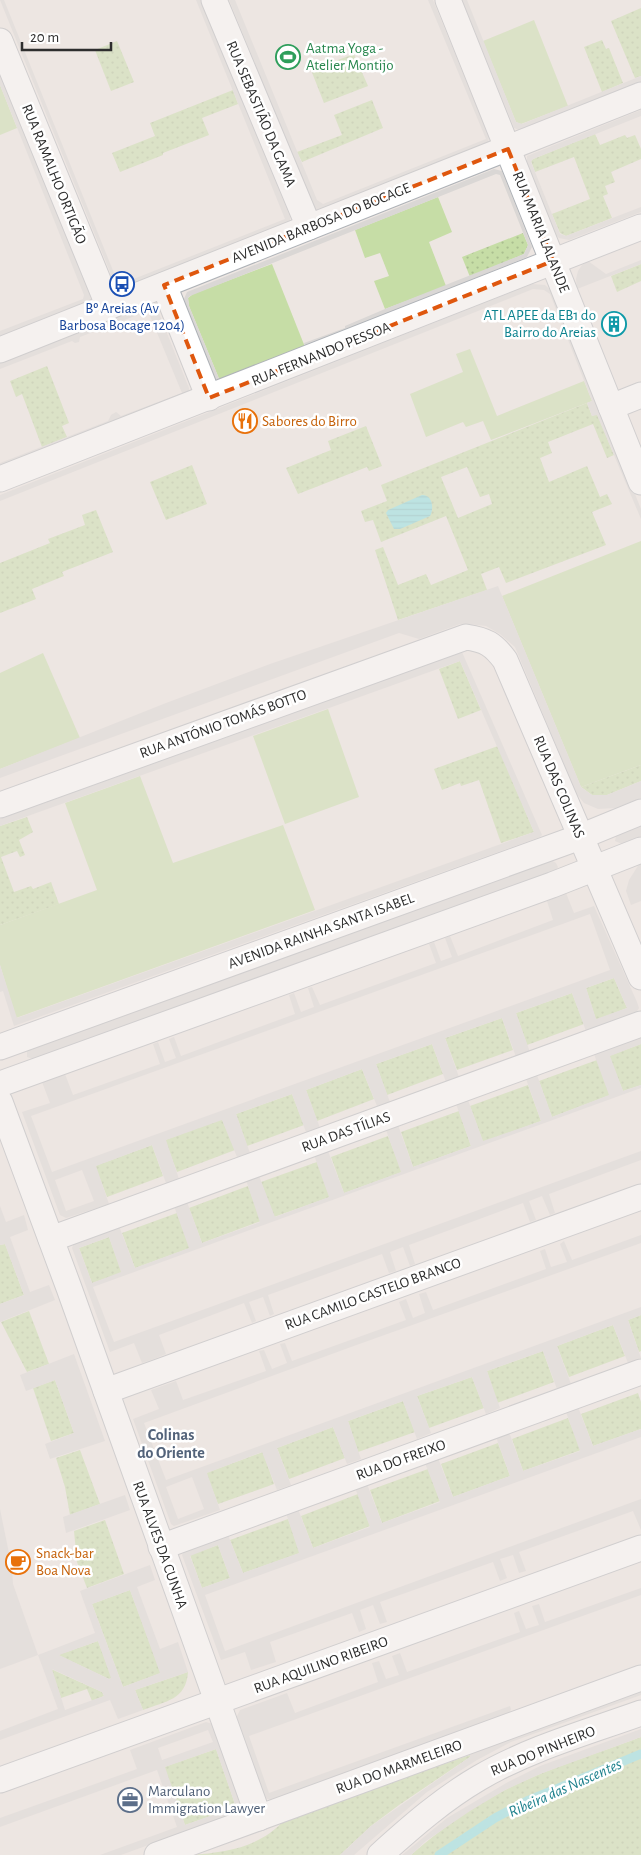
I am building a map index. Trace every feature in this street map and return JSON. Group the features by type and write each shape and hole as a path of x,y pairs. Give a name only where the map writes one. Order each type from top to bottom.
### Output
{"street":[{"name":"RUA SEBASTIÃO DA GAMA","path":"214,0 309,227"},
{"name":"RUA MARIA LALANDE","path":"448,0 641,482"},
{"name":"RUA RAMALHO ORTIGÃO","path":"0,41 109,307"},
{"name":"AVENIDA BARBOSA DO BOCAGE","path":"0,350 641,95"},
{"name":"RUA FERNANDO PESSOA","path":"0,479 641,227"},
{"path":"164,285 209,398"},
{"path":"611,407 641,395"},
{"name":"RUA DAS COLINAS","path":"446,644 466,637 480,639 495,646 505,660 641,977"},
{"name":"RUA ANTÓNIO TOMÁS BOTTO","path":"0,805 446,644"},
{"name":"AVENIDA RAINHA SANTA ISABEL","path":"0,1047 580,837 641,812"},
{"path":"0,1084 543,888 641,850"},
{"name":"RUA DAS TÍLIAS","path":"50,1239 641,1024"},
{"name":"RUA ALVES DA CUNHA","path":"0,1102 259,1818"},
{"name":"RUA CAMILO CASTELO BRANCO","path":"106,1391 641,1197"},
{"name":"RUA DO FREIXO","path":"161,1548 641,1372"},
{"name":"RUA AQUILINO RIBEIRO","path":"0,1780 641,1548"},
{"name":"RUA DO MARMELEIRO","path":"157,1855 641,1678"},
{"name":"RUA DO PINHEIRO","path":"380,1855 418,1821 479,1778 538,1750 641,1713"}],"highlighted area":[{"path":"508,149 553,261 209,398 164,285"}],"green space":[{"path":"641,8 641,76 635,78 611,21"},
{"path":"534,20 568,106 521,124 516,122 483,41"},
{"path":"602,40 606,49 609,48 623,83 602,92 584,47"},
{"path":"117,41 134,82 111,91 95,50"},
{"path":"354,54 368,86 324,103 311,70"},
{"path":"0,85 17,128 0,135"},
{"path":"233,90 238,104 202,118 209,135 120,172 112,153 155,136 150,123"},
{"path":"372,100 383,128 302,162 297,152 342,135 334,115"},
{"path":"595,134 600,145 625,135 627,138 635,135 641,149 641,159 611,172 615,182 605,186 608,194 603,196 612,218 566,236 560,233 552,214 590,199 574,157 535,172 531,161"},
{"path":"438,197 452,232 429,242 446,286 385,309 374,281 389,276 380,253 365,258 355,230"},
{"path":"523,233 528,245 524,254 470,277 462,257"},
{"path":"272,264 305,347 220,381 189,306 188,298 193,294"},
{"path":"641,264 641,281 617,292 611,276"},
{"path":"470,349 497,416 584,381 592,401 491,440 483,421 466,427 463,422 426,437 410,394 463,372 456,354"},
{"path":"47,366 69,423 62,426 67,437 42,447 22,394 16,397 10,381"},
{"path":"587,403 592,416 597,414 614,455 607,458 593,424 548,442 552,453 540,458 549,482 587,466 600,497 607,494 612,504 592,512 606,545 506,583 499,567 481,574 487,590 398,620 375,550 383,547 398,585 426,574 431,585 468,570 446,516 381,542 373,520 365,522 361,511 387,501 381,485","holes":["467,467 480,497 489,494 492,504 458,518 441,477"]},
{"path":"366,426 382,466 369,471 367,467 298,494 286,468 331,450 328,441"},
{"path":"192,465 207,504 166,520 150,482"},
{"path":"96,510 113,552 62,572 64,576 32,589 36,599 0,613 0,563 50,543 48,539 85,525 82,515"},
{"path":"641,541 641,765 581,787 502,596"},
{"path":"43,653 80,738 0,769 0,673"},
{"path":"460,661 481,710 458,719 439,669"},
{"path":"328,709 359,797 285,824 253,736"},
{"path":"498,746 534,832 501,843 479,780 461,786 460,783 442,790 434,769"},
{"path":"641,765 641,781 607,795 592,795 581,787"},
{"path":"140,776 173,863 283,825 315,910 16,1018 0,965 0,925 97,890 65,803"},
{"path":"27,817 33,832 19,840 25,855 20,857 17,851 1,857 14,892 31,886 33,889 51,882 59,904 0,925 0,826"},
{"path":"614,978 627,1008 596,1020 586,988"},
{"path":"572,993 584,1024 527,1045 516,1013"},
{"path":"502,1018 513,1050 457,1070 445,1038"},
{"path":"432,1044 443,1074 387,1095 376,1064"},
{"path":"641,1044 641,1085 623,1091 609,1056"},
{"path":"597,1060 610,1095 552,1117 539,1081"},
{"path":"362,1069 374,1099 317,1121 306,1090"},
{"path":"528,1085 541,1121 483,1142 470,1106"},
{"path":"292,1094 304,1125 247,1146 236,1114"},
{"path":"459,1111 471,1146 413,1167 401,1132"},
{"path":"222,1119 235,1150 177,1172 165,1140"},
{"path":"388,1136 402,1172 344,1193 331,1157"},
{"path":"152,1145 163,1176 107,1197 95,1166"},
{"path":"317,1162 330,1197 274,1217 261,1182"},
{"path":"248,1186 261,1221 202,1243 189,1208"},
{"path":"177,1213 190,1248 135,1268 122,1233"},
{"path":"109,1237 122,1273 92,1283 79,1248"},
{"path":"5,1244 24,1295 0,1304 0,1245"},
{"path":"29,1311 49,1364 27,1372 1,1322"},
{"path":"641,1315 641,1351 639,1352 628,1320"},
{"path":"613,1325 625,1356 569,1377 557,1346"},
{"path":"543,1351 554,1382 497,1403 487,1371"},
{"path":"472,1377 484,1408 429,1428 417,1396"},
{"path":"55,1380 74,1433 51,1441 33,1388"},
{"path":"638,1393 641,1402 641,1429 593,1446 581,1414"},
{"path":"403,1401 415,1432 358,1452 348,1421"},
{"path":"568,1418 581,1450 523,1471 512,1439"},
{"path":"333,1427 345,1458 289,1479 277,1448"},
{"path":"498,1443 510,1476 453,1497 441,1464"},
{"path":"80,1450 100,1504 70,1515 65,1487 56,1458"},
{"path":"263,1452 274,1484 218,1504 206,1473"},
{"path":"428,1469 440,1501 382,1523 370,1490"},
{"path":"358,1494 370,1526 313,1548 301,1516"},
{"path":"288,1519 300,1553 243,1573 230,1540"},
{"path":"105,1520 124,1574 87,1588 77,1562 74,1531"},
{"path":"218,1545 230,1578 202,1588 190,1555"},
{"path":"130,1590 161,1673 123,1687 92,1604"},
{"path":"98,1641 112,1678 109,1679 58,1655"},
{"path":"51,1669 102,1692 104,1696 92,1701 87,1689 61,1698"},
{"path":"188,1672 186,1681 179,1694 167,1701 143,1710 135,1690"},
{"path":"641,1737 641,1855 411,1855 456,1820 505,1790 555,1768"},
{"path":"216,1749 236,1807 185,1825 164,1767"},
{"path":"470,1755 470,1757 371,1826 340,1855 191,1855 242,1847 265,1836 285,1819"}],"shaded area":[{"path":"0,0 4,0 116,278 126,282 285,219 196,0 201,0 290,221 120,290 116,287"},
{"path":"229,0 235,0 317,200 323,204 486,139 428,0 433,0 489,137 488,144 318,211 314,208"},
{"path":"462,0 467,0 516,122 522,124 641,76 641,82 519,130 514,128"},
{"path":"0,70 91,291 91,300 0,336 0,331 83,299 84,295 0,85"},
{"path":"641,110 641,116 533,159 531,162 560,234 566,236 641,207 641,212 569,240 559,238 556,235 527,162 527,156"},
{"path":"494,169 502,171 532,247 527,257 305,347 304,343 524,254 528,245 500,175 496,174 190,296 188,298 189,306 220,381 214,378 185,307 184,299 187,292"},
{"path":"641,260 641,264 577,289 576,279 578,271 588,261 606,274"},
{"path":"532,284 545,285 554,293 641,509 641,519 597,415 592,416 587,403 592,401 550,294 544,290 533,289 0,501 0,495"},
{"path":"146,306 158,311 189,392 0,470 0,463 108,421 111,415 116,412 121,416 182,393 148,311 80,337 79,342 75,343 72,341 0,369 0,363"},
{"path":"498,586 581,787 592,795 607,795 641,781 641,798 615,808 598,809 584,803 576,793 515,647 500,634 486,626 469,624 460,624 419,639 399,633 0,778 0,769 166,703 270,664"},
{"path":"462,652 542,835 540,837 14,1026 3,991 0,992 0,965 17,1018 534,832 460,661 0,826 0,819"},
{"path":"641,825 641,836 622,844 615,841 616,836"},
{"path":"551,860 558,867 556,870 33,1059 27,1057 27,1051"},
{"path":"641,861 641,901 631,905 626,891 629,880"},
{"path":"566,893 574,913 594,906 637,1002 639,1008 636,1013 586,1031 572,993 516,1013 530,1052 516,1057 502,1018 445,1038 459,1077 446,1082 432,1044 376,1064 390,1102 377,1106 362,1069 306,1090 320,1128 306,1132 292,1094 236,1114 250,1153 237,1157 222,1120 166,1140 179,1179 166,1183 152,1145 96,1166 109,1204 66,1218 60,1215 22,1112 50,1103 42,1082 65,1074 73,1095 160,1064 153,1044 158,1042 165,1062 176,1058 169,1039 174,1037 181,1056 295,1014 289,995 294,993 301,1012 314,1007 308,988 312,987 320,1005 436,963 429,944 434,942 441,961 452,957 445,938 450,936 458,956 553,920 547,901","holes":["590,914 610,970 52,1172 31,1116","614,978 627,1008 596,1019 586,988","82,1170 94,1201 66,1211 55,1180"]},
{"path":"641,1037 641,1044 610,1056 623,1091 641,1085 641,1088 93,1287 114,1342 641,1151 641,1160 549,1194 555,1213 550,1215 542,1196 529,1201 536,1220 530,1222 523,1203 409,1245 415,1264 410,1266 403,1247 390,1252 396,1271 389,1273 382,1254 268,1295 274,1314 270,1316 263,1297 249,1302 256,1321 252,1323 244,1303 159,1335 166,1354 154,1359 142,1363 134,1343 110,1352 72,1248 74,1243 119,1226 135,1268 189,1248 174,1206 187,1202 202,1243 260,1222 246,1180 259,1176 275,1217 329,1197 314,1155 328,1151 344,1193 401,1172 386,1130 398,1125 413,1167 471,1146 456,1104 468,1100 483,1141 541,1121 526,1079 537,1075 552,1117 609,1095 594,1054","holes":["109,1237 121,1272 92,1283 79,1248"]},
{"path":"0,1206 6,1222 24,1215 28,1230 10,1237 30,1292 49,1285 55,1300 0,1322 0,1304 24,1295 5,1244 0,1245"},
{"path":"641,1235 641,1243 144,1423 166,1480 641,1307 641,1315 628,1320 641,1358 628,1363 613,1325 557,1346 571,1384 557,1389 543,1351 487,1371 500,1408 486,1414 472,1377 417,1396 431,1433 417,1439 403,1401 348,1421 361,1459 347,1464 333,1427 277,1448 291,1485 277,1490 262,1452 207,1473 220,1510 174,1526 171,1524 133,1419 159,1409 151,1390 176,1381 183,1400 266,1371 259,1351 264,1350 272,1369 287,1363 280,1344 285,1343 292,1361 406,1320 399,1302 406,1299 413,1318 425,1313 419,1294 426,1292 433,1310 546,1269 540,1251 545,1249 551,1267 567,1262 560,1244 564,1241 572,1260","holes":["192,1477 204,1509 178,1519 166,1487"]},
{"path":"74,1354 105,1441 50,1459 45,1444 74,1433 55,1380 26,1391 20,1375"},
{"path":"578,1407 593,1446 641,1429 641,1437 205,1595 225,1651 641,1499 641,1530 633,1511 519,1552 526,1571 519,1573 513,1555 500,1559 507,1578 500,1581 493,1562 380,1602 387,1622 380,1624 373,1605 360,1610 366,1629 359,1632 352,1613 270,1642 276,1662 251,1670 245,1652 221,1660 182,1555 185,1550 228,1535 243,1573 299,1553 286,1513 298,1509 313,1548 370,1527 355,1488 367,1484 382,1523 440,1502 425,1463 438,1458 453,1497 510,1476 496,1437 509,1432 523,1471 580,1451 566,1412","holes":["218,1545 230,1578 202,1588 190,1556"]},
{"path":"125,1495 130,1510 66,1533 63,1517"},
{"path":"0,1509 12,1568 13,1584 38,1655 0,1669"},
{"path":"150,1565 155,1580 137,1587 160,1649 178,1642 188,1672 135,1690 143,1710 118,1719 110,1700 0,1740 0,1731 58,1709 38,1655 95,1633 80,1591","holes":["130,1590 160,1673 123,1687 92,1604","98,1641 111,1678 109,1679 59,1655","52,1669 102,1692 104,1696 65,1710"]},
{"path":"641,1588 641,1595 249,1736 269,1793 510,1706 511,1709 509,1715 271,1800 264,1798 236,1718 240,1710 287,1693 295,1713 378,1682 372,1663 379,1661 386,1679 399,1675 392,1656 400,1653 407,1672 520,1632 514,1613 519,1611 526,1629 539,1625 532,1606 539,1604 545,1622"},
{"path":"641,1685 641,1695 511,1742 477,1760 427,1792 354,1855 340,1855 371,1826 470,1757 470,1755 515,1732"},
{"path":"206,1722 213,1724 243,1807 239,1812 121,1855 100,1855 177,1827 157,1770 0,1827 0,1818 137,1769 130,1750","holes":["208,1730 213,1742 162,1760 158,1748","216,1749 236,1807 185,1825 165,1767"]},
{"path":"641,1729 641,1737 540,1774 505,1790 426,1841 411,1855 402,1855 447,1818 508,1782 540,1766"}],"water":[{"path":"422,495 428,497 432,503 430,516 400,529 394,529 386,513 388,510"}],"waterway":[{"name":"Ribeira das Nascentes","path":"439,1855 495,1818 527,1801 641,1754"}],"place":[{"name":"Aatma Yoga - Atelier Montijo","path":"288,57"},
{"name":"Bº Areias (Av Barbosa Bocage 1204)","path":"122,284"},
{"name":"ATL APEE da EB1 do Bairro do Areias","path":"614,324"},
{"name":"Sabores do Birro","path":"245,421"},
{"name":"Snack-bar Boa Nova","path":"18,1562"},
{"name":"Marculano Immigration Lawyer","path":"130,1800"}],"district":[{"name":"Colinas do Oriente","path":"171,1444"}]}
